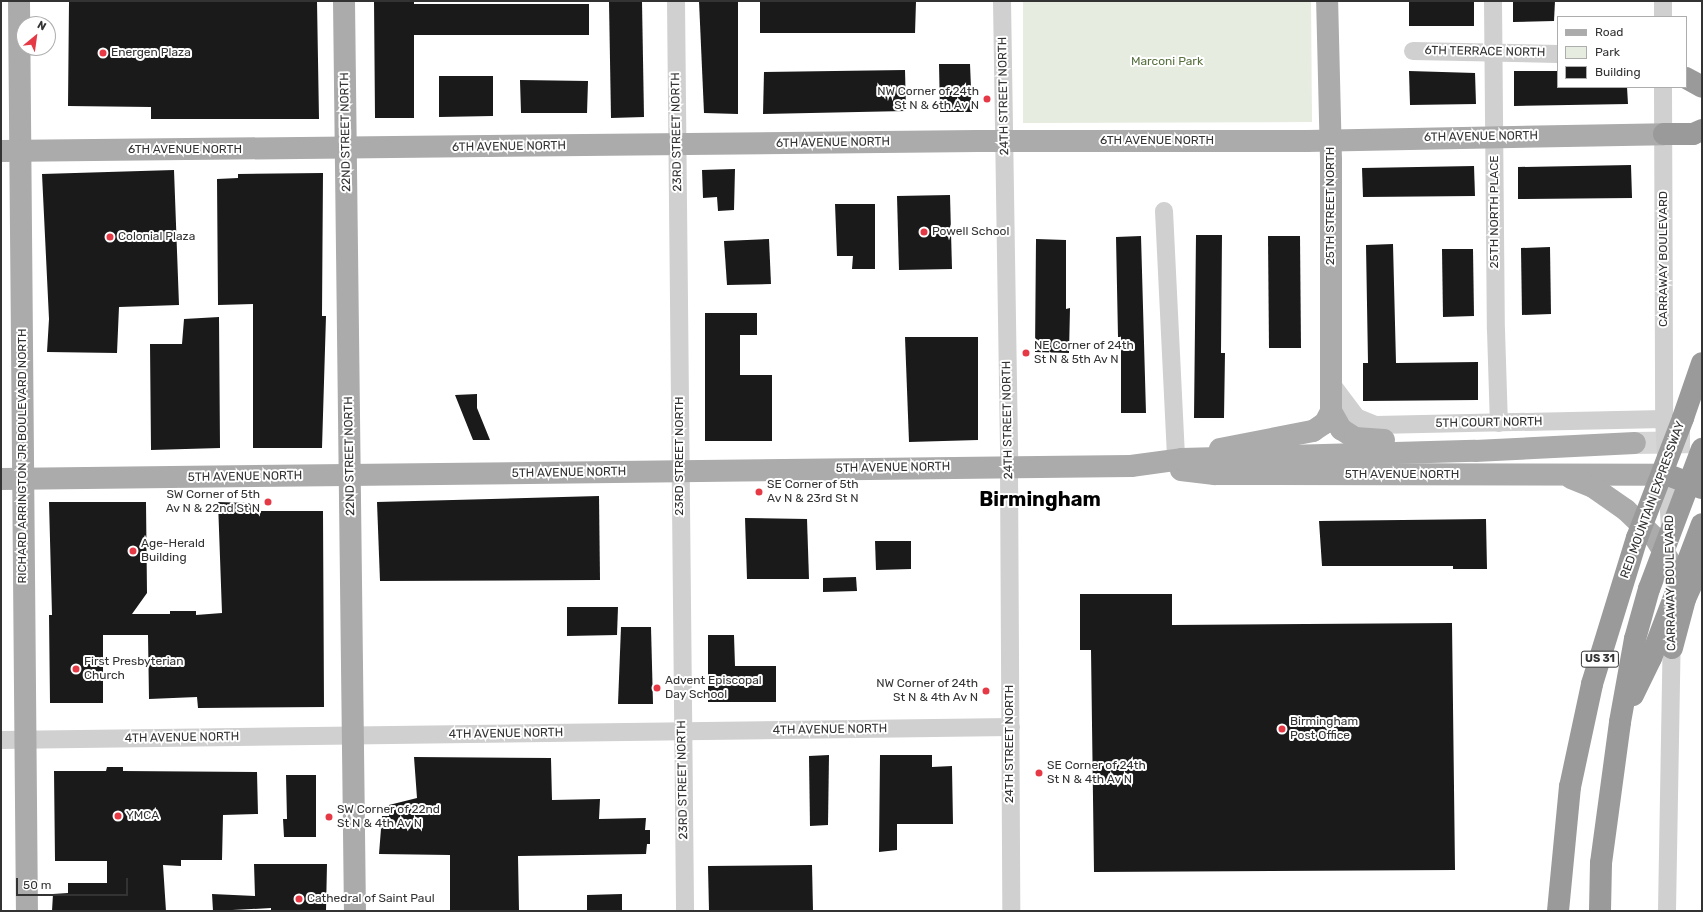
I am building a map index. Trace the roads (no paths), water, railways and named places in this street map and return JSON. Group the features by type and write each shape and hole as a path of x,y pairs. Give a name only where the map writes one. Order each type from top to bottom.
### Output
{"highway":[{"path":"1687,79 1702,87"},
{"path":"1664,134 1693,134 1702,130"},
{"path":"1673,418 1702,363"},
{"name":"RED MOUNTAIN EXPRESSWAY","path":"1558,911 1570,787 1592,684 1673,418 1702,372"},
{"name":"US 31","path":"1600,911 1601,863 1620,722 1635,639 1649,589 1702,449"},
{"path":"1668,475 1702,488"},
{"path":"1620,722 1651,658 1702,524"},
{"path":"1672,648 1685,599 1702,561"}],"main road":[{"name":"RICHARD ARRINGTON JR BOULEVARD NORTH","path":"19,1 11,151 23,479 27,911"},
{"name":"22ND STREET NORTH","path":"344,1 347,149 355,911"},
{"name":"25TH STREET NORTH","path":"1327,1 1331,140 1333,386 1331,411"},
{"name":"6TH AVENUE NORTH","path":"11,151 347,149 1004,141 1331,140 1664,134"},
{"name":"5TH AVENUE NORTH","path":"1,479 350,476 1138,465 1179,460 1475,451 1635,443 1621,440 1372,440 1355,438 1341,429 1331,411"},
{"path":"1179,460 1244,442 1312,431 1325,423 1331,411"},
{"name":"5TH AVENUE NORTH","path":"1138,465 1215,474 1566,476 1668,475"},
{"path":"1566,476 1593,487 1626,510 1656,540 1672,566"}],"street":[{"name":"23RD STREET NORTH","path":"676,1 681,732 685,911"},
{"name":"24TH STREET NORTH","path":"1002,1 1009,467 1012,911"},
{"name":"25TH NORTH PLACE","path":"1493,1 1492,52 1495,137 1496,330 1499,423"},
{"path":"1662,16 1663,1"},
{"name":"6TH TERRACE NORTH","path":"1413,51 1557,54"},
{"name":"CARRAWAY BOULEVARD","path":"1663,88 1673,418 1668,475 1672,566 1672,648 1667,911"},
{"path":"1164,211 1179,460"},
{"name":"5TH COURT NORTH","path":"1333,386 1356,417 1376,425 1673,418"},
{"name":"4TH AVENUE NORTH","path":"1,740 1011,727"}],"tunnel":[{"path":"1635,443 1702,442"}],"place":[{"name":"Energen Plaza","path":"103,53"},
{"name":"NW Corner of 24th St N & 6th Av N","path":"987,99"},
{"name":"Powell School","path":"924,232"},
{"name":"Colonial Plaza","path":"110,237"},
{"name":"NE Corner of 24th St N & 5th Av N","path":"1026,353"},
{"name":"SE Corner of 5th Av N & 23rd St N","path":"759,492"},
{"name":"SW Corner of 5th Av N & 22nd St N","path":"268,502"},
{"name":"Age-Herald Building","path":"133,551"},
{"name":"First Presbyterian Church","path":"76,669"},
{"name":"Advent Episcopal Day School","path":"657,688"},
{"name":"NW Corner of 24th St N & 4th Av N","path":"986,691"},
{"name":"Birmingham Post Office","path":"1282,729"},
{"name":"SE Corner of 24th St N & 4th Av N","path":"1039,773"},
{"name":"YMCA","path":"118,816"},
{"name":"SW Corner of 22nd St N & 4th Av N","path":"329,817"},
{"name":"Cathedral of Saint Paul","path":"299,899"}],"district":[{"name":"Birmingham","path":"1040,499"}],"park label":[{"name":"Marconi Park","path":"1167,62"}]}
